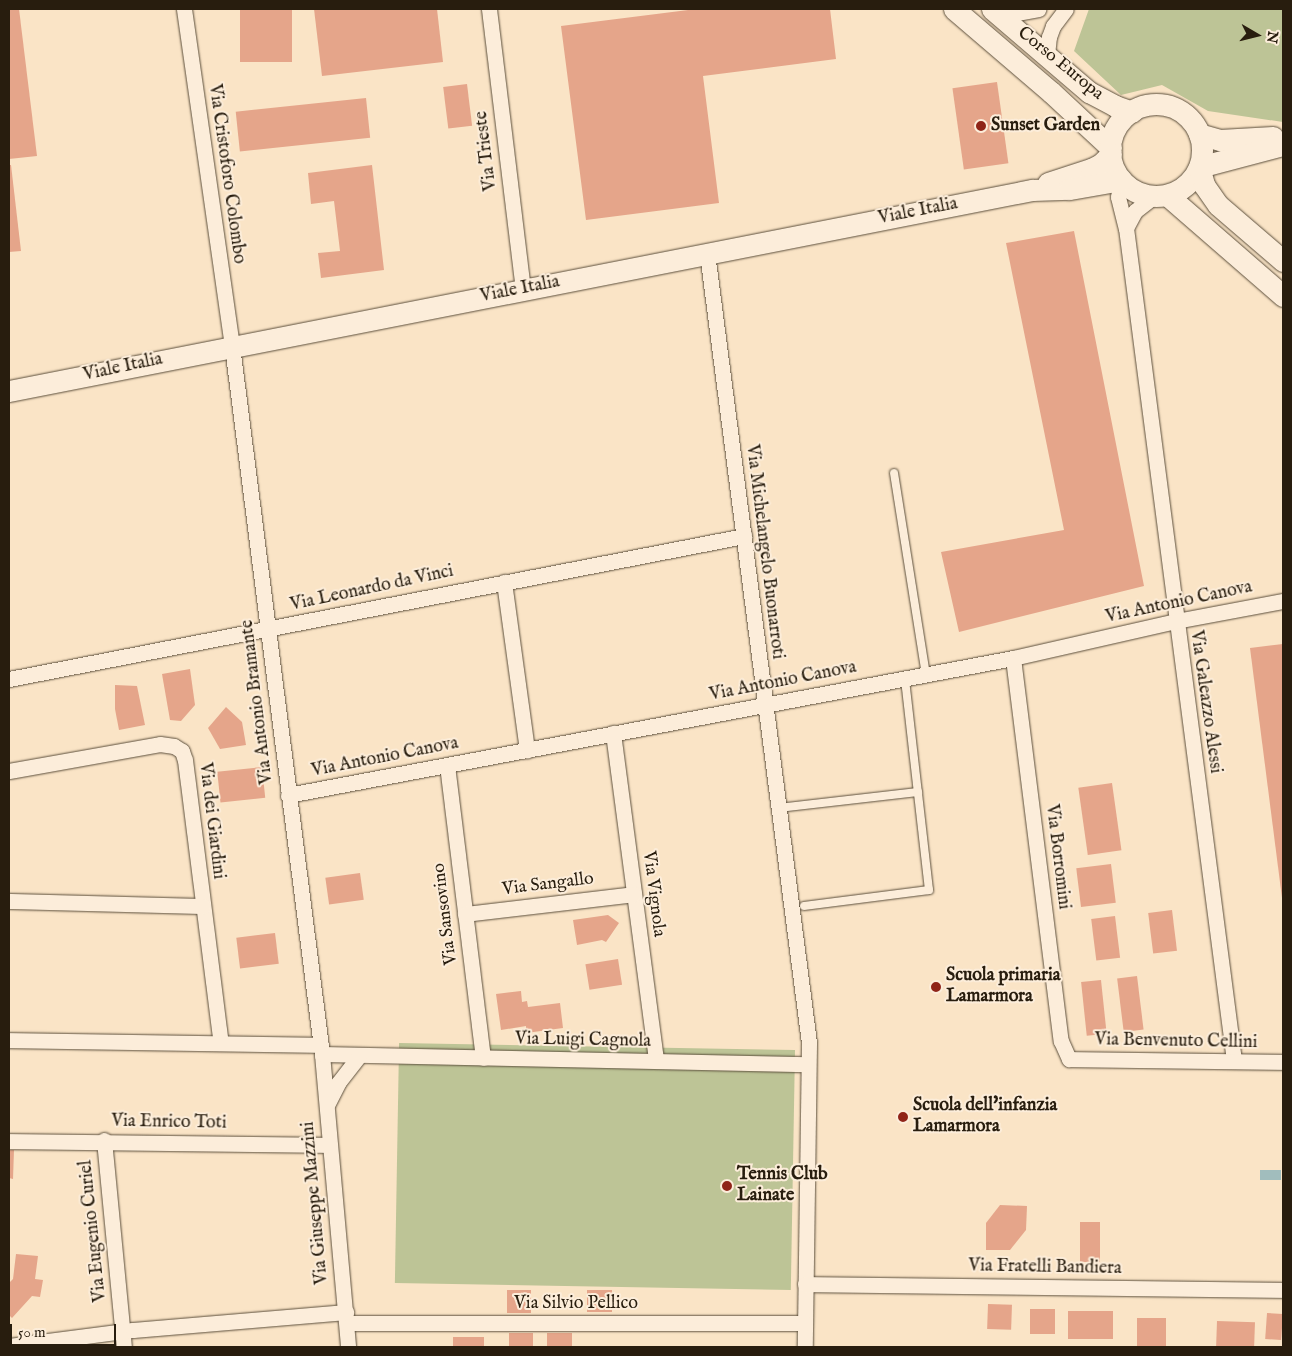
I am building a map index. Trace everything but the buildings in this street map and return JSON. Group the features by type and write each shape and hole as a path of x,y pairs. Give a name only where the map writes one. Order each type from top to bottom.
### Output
{"street":[{"name":"Via Cristoforo Colombo","path":"184,9 232,346"},
{"name":"Via Trieste","path":"489,9 523,289"},
{"name":"Corso Europa","path":"954,9 1051,92 1111,151"},
{"path":"996,12 1038,9"},
{"path":"1047,55 1049,37 1066,9"},
{"name":"Corso Europa","path":"996,12 1089,92 1114,106 1132,112"},
{"path":"1126,228 1135,211 1160,196 1179,190 1190,182 1199,167 1202,146 1199,134 1192,122 1183,113 1171,107 1151,105 1132,112 1116,127 1111,151 1114,167 1121,180 1130,188 1160,196 1283,296"},
{"path":"1199,134 1220,140 1283,136"},
{"path":"1199,167 1283,145"},
{"name":"Viale Italia","path":"1032,190 1064,176 1091,169 1101,164 1111,151"},
{"path":"1199,167 1204,185 1218,204 1283,262"},
{"name":"Viale Italia","path":"9,391 1032,190 1069,189 1121,180"},
{"name":"Via Galeazzo Alessi","path":"1121,180 1118,196 1126,228 1234,1061"},
{"name":"Via Michelangelo Buonarroti","path":"708,253 808,1043 805,1347"},
{"name":"Via Antonio Bramante","path":"232,346 288,796 322,1050"},
{"name":"Via Leonardo da Vinci","path":"9,679 744,536"},
{"path":"504,582 527,750"},
{"name":"Via Antonio Canova","path":"288,796 1013,658 1176,621 1283,601"},
{"name":"Via Borromini","path":"1013,658 1061,1041 1069,1059"},
{"name":"Via Vignola","path":"613,733 656,1060"},
{"name":"Via dei Giardini","path":"9,771 160,744 174,746 182,751 185,760 221,1043"},
{"name":"Via Sansovino","path":"447,765 483,1058"},
{"name":"Via Sangallo","path":"465,914 634,894"},
{"path":"9,901 203,906"},
{"name":"Via Luigi Cagnola","path":"9,1040 221,1043 322,1050 359,1056 808,1064"},
{"name":"Via Giuseppe Mazzini","path":"322,1050 348,1347"},
{"path":"326,1107 338,1083 359,1056"},
{"name":"Via Benvenuto Cellini","path":"1069,1059 1283,1062"},
{"name":"Via Enrico Toti","path":"9,1141 104,1140 329,1145"},
{"name":"Via Eugenio Curiel","path":"104,1140 124,1347"},
{"name":"Via Fratelli Bandiera","path":"805,1284 1283,1290"},
{"name":"Via Silvio Pellico","path":"9,1346 122,1331 346,1317 805,1323"}],"lane":[{"path":"894,473 926,674"},
{"path":"804,906 929,890 905,678"},
{"path":"778,808 918,792"}],"green space":[{"path":"1089,9 1283,9 1283,122 1208,111 1162,85 1121,95 1074,51"},
{"path":"399,1043 795,1050 791,1290 395,1283"}],"water":[{"path":"1260,1170 1281,1170 1281,1180 1260,1180"}],"place":[{"name":"Sunset Garden","path":"981,126"},
{"name":"Scuola primaria Lamarmora","path":"936,987"},
{"name":"Scuola dell'infanzia Lamarmora","path":"903,1117"},
{"name":"Tennis Club Lainate","path":"727,1186"}]}
